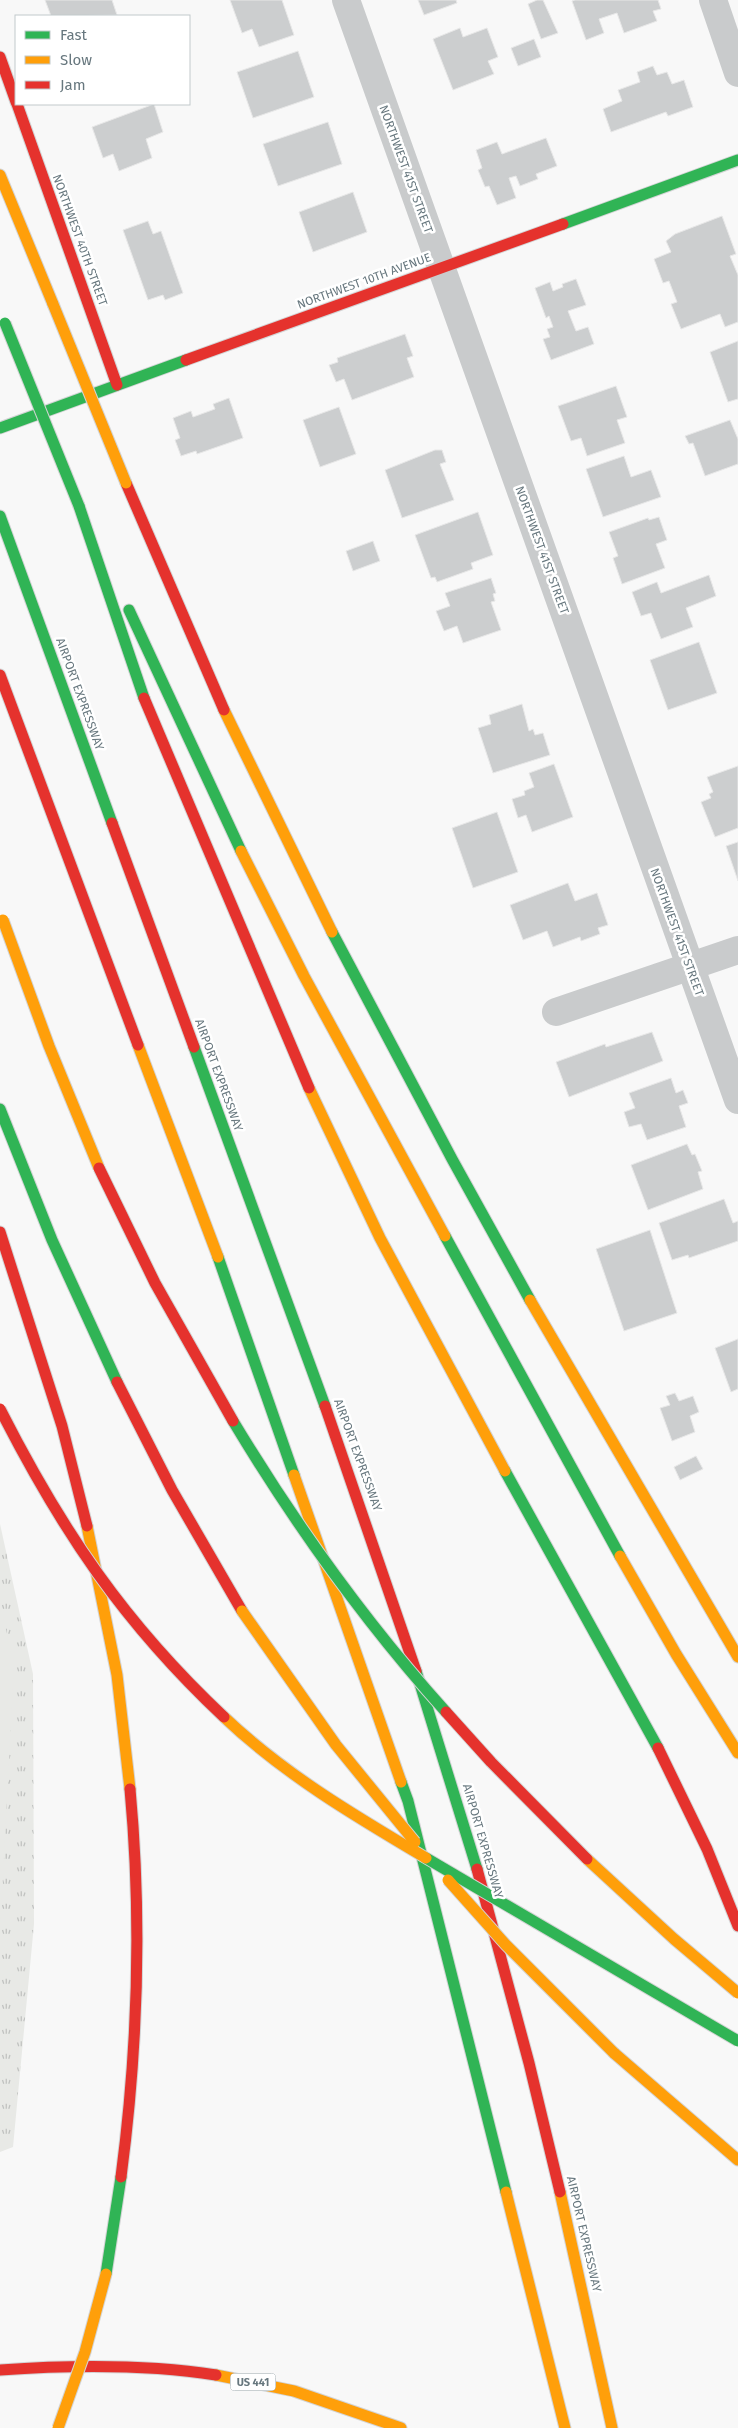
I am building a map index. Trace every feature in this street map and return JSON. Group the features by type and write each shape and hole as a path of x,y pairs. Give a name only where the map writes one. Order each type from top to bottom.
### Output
{"main road":[{"name":"NORTHWEST 40TH STREET","path":"0,57 15,100"},
{"name":"NORTHWEST 40TH STREET","path":"17,105 117,385"},
{"name":"NORTHWEST 10TH AVENUE","path":"0,428 738,160"},
{"path":"1,177 178,606 292,851 405,1071 545,1328 738,1657"},
{"path":"2,318 79,506 232,833 276,922 610,1539 705,1702 738,1753"},
{"path":"79,506 141,692 292,1053 380,1238 430,1334 669,1768 707,1849 738,1926"},
{"name":"AIRPORT EXPRESSWAY","path":"0,516 365,1515 428,1708 476,1866 516,2009 561,2190 612,2428"},
{"path":"0,675 227,1282 408,1801 565,2428"},
{"path":"1,916 66,1088 137,1248 183,1335 232,1420 283,1500 347,1588 405,1662 473,1742 630,1901 738,1993"},
{"path":"0,1110 66,1273 137,1427 173,1495 242,1611 336,1745 389,1812 506,1945 614,2053 680,2112 738,2160"},
{"path":"0,1232 55,1407 78,1489 108,1628 126,1748 133,1824 136,1899 135,2021 126,2151 106,2274 93,2332 73,2393 58,2428"},
{"path":"0,1409 49,1504 84,1558 129,1620 166,1662 217,1712 306,1785 345,1810 738,2041"},
{"name":"US 441","path":"0,2370 100,2365 209,2374 289,2390 401,2428"}],"street":[{"name":"NORTHWEST 41ST STREET","path":"346,0 738,1100"},
{"path":"713,0 738,73"},
{"path":"556,1012 738,950"}],"green space":[{"path":"0,1524 33,1674 34,1924 13,2147 0,2152"},
{"path":"0,1602 14,1666 0,1934"}],"building":[{"path":"45,0 112,0 117,15 51,15"},
{"path":"230,0 282,0 294,35 259,47 252,29 242,33"},
{"path":"418,0 456,0 457,3 424,15"},
{"path":"537,0 543,0 558,33 541,39 528,4"},
{"path":"658,0 661,9 653,11 657,21 624,33 617,13 599,19 604,33 586,40 572,1"},
{"path":"460,28 463,37 487,28 498,57 488,61 494,74 453,90 433,39"},
{"path":"534,39 541,57 518,66 511,48"},
{"path":"298,51 314,97 253,118 237,72"},
{"path":"653,66 657,75 667,72 672,84 684,80 693,107 668,116 666,112 611,132 603,109 622,101 618,90 640,82 637,72"},
{"path":"154,105 163,132 146,139 152,158 119,171 113,154 103,158 92,127"},
{"path":"328,122 342,164 278,186 263,144"},
{"path":"546,138 557,166 536,174 538,179 520,186 516,176 509,178 516,198 497,205 489,186 485,187 478,170 482,168 476,150 497,142 502,154"},
{"path":"353,192 367,232 313,252 299,212"},
{"path":"722,216 736,254 730,256 738,275 738,322 725,327 720,314 681,329 671,304 677,302 669,281 663,283 654,259 671,252 666,241 675,234"},
{"path":"148,221 153,234 161,231 183,293 165,300 163,295 148,300 123,230"},
{"path":"576,279 586,305 568,311 576,331 588,327 594,344 551,360 543,339 550,337 547,329 553,327 549,316 546,318 535,288 550,282 553,291 563,287 562,284"},
{"path":"405,334 413,356 407,358 414,377 352,400 344,379 336,382 329,365 338,362 337,358"},
{"path":"738,341 738,399 728,402 710,352"},
{"path":"616,386 627,417 617,420 625,443 587,456 581,438 571,441 558,406"},
{"path":"229,398 243,438 197,454 196,451 181,456 175,440 180,438 173,418 191,411 193,417 215,409 213,404"},
{"path":"339,407 356,454 320,467 303,420"},
{"path":"730,420 738,439 738,464 705,476 693,443 689,444 685,436"},
{"path":"435,450 442,450 446,462 440,464 454,500 402,518 385,470"},
{"path":"624,456 631,477 651,470 661,497 603,517 586,469"},
{"path":"478,512 493,555 471,563 473,569 437,582 435,577 431,578 415,535"},
{"path":"659,517 667,540 656,544 665,568 622,584 613,558 618,556 609,532 648,518 649,520"},
{"path":"373,541 380,561 353,571 346,551"},
{"path":"709,575 716,596 686,608 693,627 661,639 651,613 641,616 632,592 657,582 661,593"},
{"path":"491,578 496,593 493,594 495,601 491,602 501,630 463,643 457,626 444,631 436,611 450,606 445,593"},
{"path":"699,642 717,693 668,710 650,660"},
{"path":"522,704 529,731 533,729 535,735 543,733 550,755 493,773 478,728 491,724 489,715"},
{"path":"554,764 573,817 532,832 526,815 518,818 512,799 525,795 524,791 534,787 529,773"},
{"path":"738,766 738,828 715,837 701,802 711,798 709,794 713,792 707,777"},
{"path":"497,812 518,872 473,888 452,828"},
{"path":"738,842 738,881 726,846"},
{"path":"568,883 575,901 597,893 608,925 598,928 600,934 581,941 580,937 553,947 547,931 523,940 510,905"},
{"path":"652,1032 663,1061 569,1097 556,1062 605,1044 606,1047"},
{"path":"671,1078 676,1093 683,1090 688,1103 679,1106 686,1127 647,1140 641,1124 629,1127 624,1112 635,1108 629,1093"},
{"path":"687,1144 692,1155 695,1154 702,1171 698,1172 703,1189 648,1210 631,1165"},
{"path":"724,1199 733,1223 738,1221 738,1241 689,1258 688,1255 672,1260 659,1223"},
{"path":"650,1230 677,1313 624,1331 596,1249"},
{"path":"738,1339 738,1389 731,1392 715,1348"},
{"path":"675,1393 679,1401 693,1396 699,1412 690,1416 695,1432 672,1441 660,1408 670,1405 666,1396"},
{"path":"696,1456 703,1469 680,1480 674,1467"}],"traffic: fast":[{"path":"563,224 738,160"},
{"path":"5,323 79,506"},
{"path":"0,428 186,360"},
{"path":"79,506 144,698"},
{"path":"0,516 112,823"},
{"path":"129,610 241,851"},
{"path":"332,932 452,1159 530,1300"},
{"path":"194,1047 325,1406"},
{"path":"0,1109 52,1240 117,1382"},
{"path":"445,1236 620,1556"},
{"path":"218,1257 294,1475"},
{"path":"233,1421 281,1497 333,1572 416,1678 446,1712"},
{"path":"505,1471 658,1748"},
{"path":"416,1671 477,1869"},
{"path":"401,1782 408,1801 506,2192"},
{"path":"426,1858 738,2041"},
{"path":"106,2274 121,2177"}],"traffic: slow":[{"path":"0,175 53,304"},
{"path":"53,304 126,483"},
{"path":"224,710 332,932"},
{"path":"241,851 304,976 445,1236"},
{"path":"3,920 49,1046 99,1168"},
{"path":"138,1045 218,1257"},
{"path":"309,1088 380,1238 505,1471"},
{"path":"530,1300 738,1657"},
{"path":"294,1475 401,1782"},
{"path":"87,1526 117,1675 130,1789"},
{"path":"620,1556 676,1654 738,1753"},
{"path":"242,1611 336,1745 415,1842"},
{"path":"224,1717 247,1738 296,1776 347,1810 426,1858"},
{"path":"587,1859 674,1939 738,1993"},
{"path":"448,1880 506,1945 614,2053"},
{"path":"614,2053 738,2160"},
{"path":"506,2192 565,2428"},
{"path":"560,2192 612,2428"},
{"path":"58,2428 85,2352 106,2274"},
{"path":"216,2375 294,2391 401,2428"}],"traffic: jam":[{"path":"0,57 15,99"},
{"path":"17,105 117,385"},
{"path":"186,360 563,224"},
{"path":"126,483 224,710"},
{"path":"0,675 138,1045"},
{"path":"144,698 309,1088"},
{"path":"112,823 194,1047"},
{"path":"99,1168 155,1283 233,1421"},
{"path":"0,1232 62,1426 87,1526"},
{"path":"117,1382 172,1490 242,1611"},
{"path":"325,1406 416,1671"},
{"path":"0,1409 47,1495 98,1574 156,1646 188,1682 224,1717"},
{"path":"446,1712 491,1762 587,1859"},
{"path":"658,1748 707,1849 738,1926"},
{"path":"121,2177 131,2080 136,1983 136,1886 130,1789"},
{"path":"477,1869 529,2063 560,2192"},
{"path":"0,2370 108,2366 189,2371 216,2375"}]}
